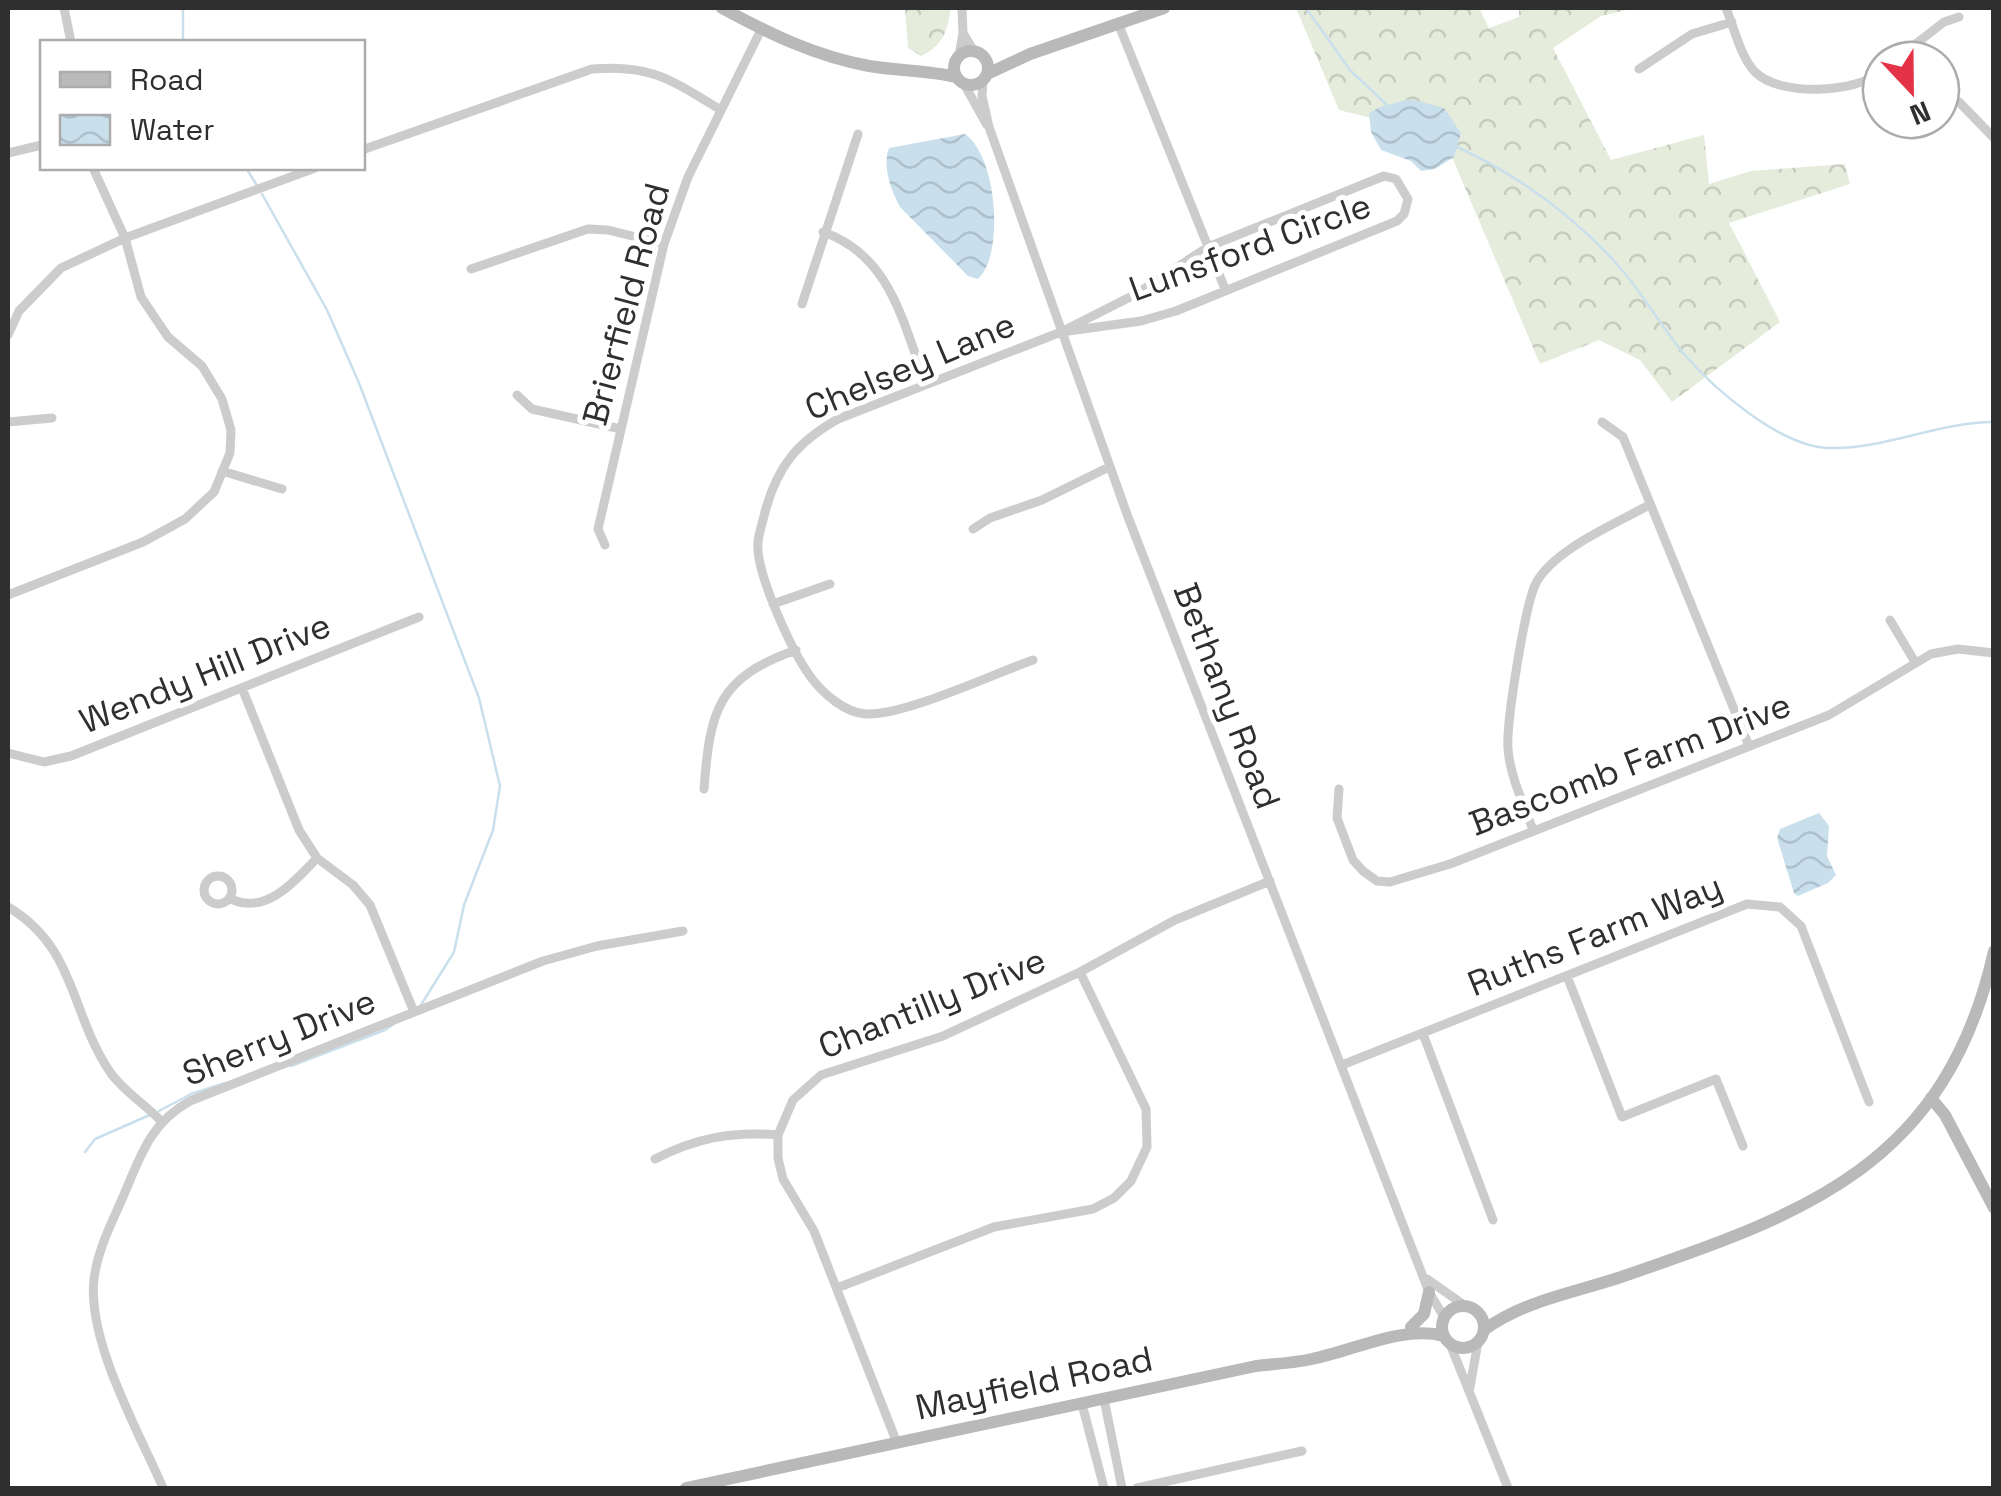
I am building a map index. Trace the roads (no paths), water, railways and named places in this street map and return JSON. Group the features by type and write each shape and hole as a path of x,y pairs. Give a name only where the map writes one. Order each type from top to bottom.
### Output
{"street":[{"path":"64,8 70,40"},
{"path":"722,8 820,55 887,68 915,69 973,86 1030,54 1164,8"},
{"path":"960,80 957,59 963,33 962,8"},
{"path":"1726,8 1756,73 1791,89 1830,89 1861,81"},
{"path":"1921,40 1944,22 1959,17"},
{"path":"1638,70 1692,34 1732,22"},
{"path":"1118,24 1226,289"},
{"name":"Brierfield Road","path":"605,545 598,529 664,244 688,176 761,30"},
{"path":"963,33 988,65 985,77"},
{"path":"915,69 978,53 996,58 1030,54"},
{"path":"365,149 592,69 648,70 720,110"},
{"name":"Bethany Road","path":"985,77 982,96 988,127 1109,467 1443,1318"},
{"name":"Bethany Road","path":"960,80 988,127"},
{"path":"1961,104 1994,138"},
{"path":"802,304 858,134"},
{"path":"8,153 40,145"},
{"path":"8,595 144,542 185,519 214,492 230,453 231,430 222,399 202,366 168,336 141,297 125,238 94,170"},
{"path":"8,336 19,311 61,268 125,238 310,170"},
{"name":"Lunsford Circle","path":"1384,176 1396,179 1408,198 1404,214 1397,221 1176,311 1141,321 1060,332 1138,292 1208,247 1384,176"},
{"path":"471,269 588,228 664,244"},
{"path":"823,232 840,238 881,272 926,384"},
{"name":"Chelsey Lane","path":"1033,660 901,710 866,714 852,710 826,694 810,677 773,604 759,561 758,542 782,466 800,445 826,426 1060,332"},
{"path":"517,396 532,410 621,429"},
{"path":"8,422 52,418"},
{"path":"1602,422 1623,437 1749,746"},
{"path":"972,528 1109,467"},
{"path":"222,471 282,489"},
{"path":"1533,830 1508,748 1519,656 1536,582 1564,554 1606,526 1649,505"},
{"path":"773,604 830,584"},
{"name":"Wendy Hill Drive","path":"8,753 30,761 57,760 420,617"},
{"path":"1890,620 1915,662"},
{"name":"Bascomb Farm Drive","path":"1339,789 1337,818 1354,860 1377,880 1390,882 1420,874 1841,709 1932,654 1958,649 1994,653"},
{"path":"704,788 708,734 730,692 759,665 796,650"},
{"path":"242,688 298,830 318,858 353,885 370,905 414,1012"},
{"path":"229,898 241,904 278,895 318,858"},
{"name":"Chantilly Drive","path":"778,1135 793,1100 821,1074 943,1036 1080,972 1175,920 1270,881"},
{"name":"Ruths Farm Way","path":"1342,1064 1747,904 1780,908 1801,926 1869,1102"},
{"path":"8,907 34,925 60,959 109,1071 162,1120"},
{"name":"Sherry Drive","path":"163,1488 102,1346 94,1308 100,1252 144,1145 162,1120 190,1101 564,954 684,931"},
{"path":"1508,1488 1470,1387 1447,1340 1443,1318 1452,1308 1527,1305 1683,1255 1801,1208 1837,1188 1873,1162 1931,1098 1978,1010 1994,951"},
{"path":"837,1288 994,1226 1093,1209 1114,1198 1131,1181 1147,1147 1146,1109 1080,972"},
{"path":"1567,976 1622,1117 1716,1079 1742,1146"},
{"path":"1423,1034 1493,1220"},
{"path":"1931,1098 1994,1208"},
{"path":"654,1160 684,1144 715,1135 778,1135 783,1179 814,1230 897,1444"},
{"path":"1411,1327 1424,1314 1428,1286 1484,1319 1470,1387"},
{"path":"1447,1340 1462,1348 1527,1305"},
{"name":"Mayfield Road","path":"1394,1337 1396,1332 1443,1318"},
{"name":"Mayfield Road","path":"687,1488 1256,1366 1307,1360 1394,1337 1430,1332 1447,1340"},
{"path":"1104,1399 1122,1488"},
{"path":"1082,1404 1104,1488"},
{"path":"1137,1488 1302,1451"}],"water":[{"path":"1410,99 1444,108 1461,133 1454,157 1435,169 1421,171 1411,161 1381,150 1371,132 1369,113"},
{"path":"965,134 984,162 994,205 992,249 978,279 968,276 900,207 887,170 889,148"},
{"path":"1819,813 1829,826 1827,856 1836,875 1828,883 1798,896 1777,838 1780,829"}],"waterway":[{"path":"183,8 183,40"},
{"path":"1306,8 1350,70 1388,106"},
{"path":"1455,146 1521,182 1580,227 1624,273 1697,368 1750,414 1790,438 1828,448 1849,447 1952,426 1994,422"},
{"path":"247,170 258,187"},
{"path":"262,194 327,310 359,383 479,698 500,786 493,830 464,905 454,952 421,1005"},
{"path":"291,1066 394,1024"},
{"path":"159,1111 191,1094 225,1083"},
{"path":"85,1152 95,1139 152,1114"}]}
